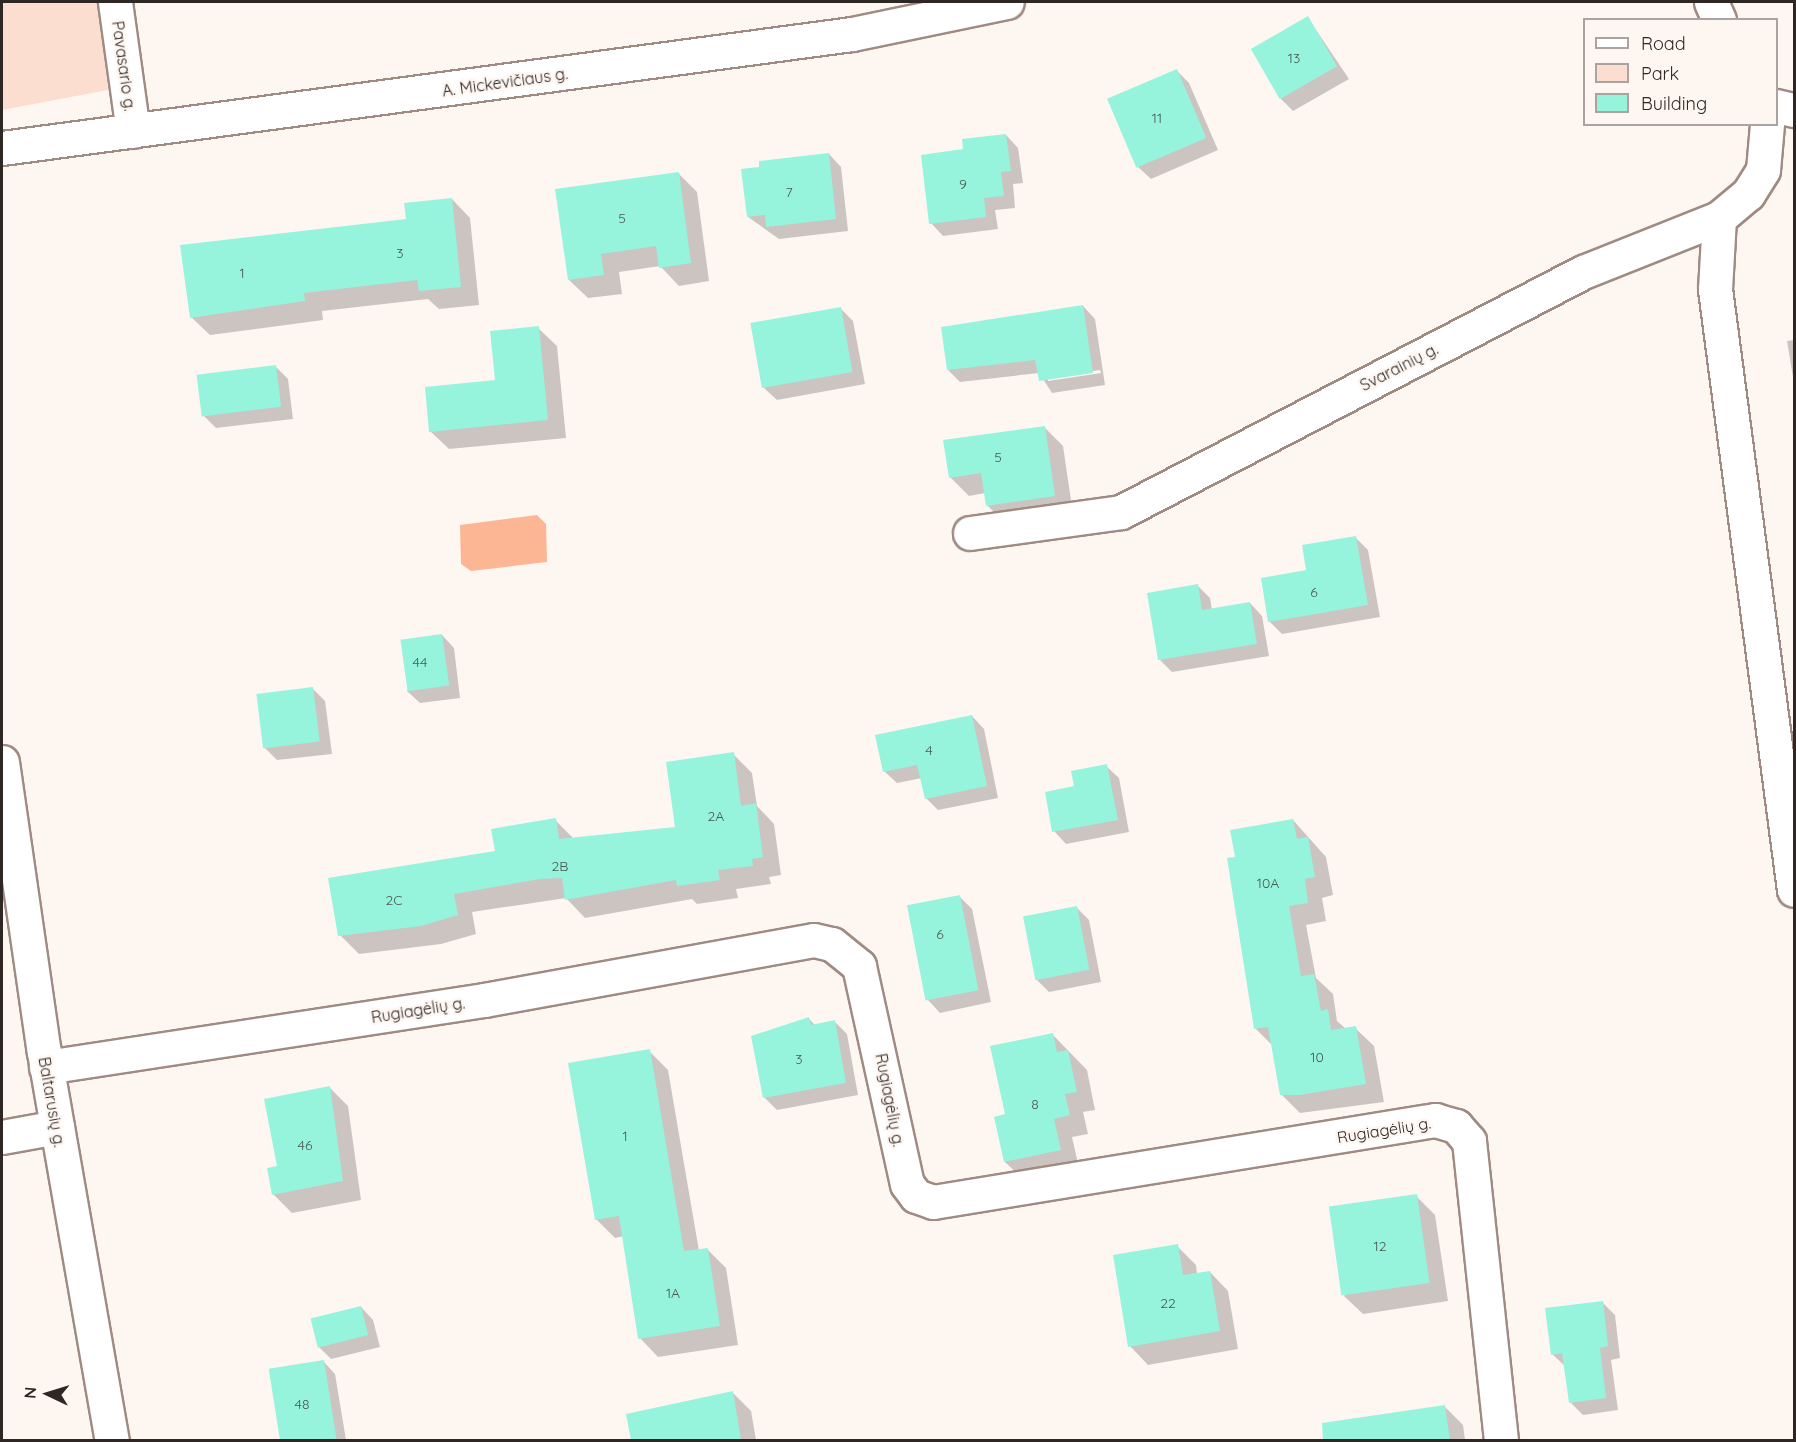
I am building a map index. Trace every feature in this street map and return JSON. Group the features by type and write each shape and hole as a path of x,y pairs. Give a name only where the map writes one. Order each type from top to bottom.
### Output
{"street":[{"name":"Pavasario g.","path":"115,2 133,131"},
{"name":"A. Mickevičiaus g.","path":"2,148 852,34 1007,2"},
{"path":"1711,2 1718,18"},
{"path":"1778,106 1794,110"},
{"name":"Svarainių g.","path":"970,533 1122,512 1583,273 1719,218 1748,194 1763,170 1767,126"},
{"path":"1719,218 1715,289 1794,890"},
{"name":"Baltarusių g.","path":"2,762 46,1067 112,1440"},
{"name":"Rugiagėlių g.","path":"46,1067 484,1000 814,940 832,944 860,966 907,1184 916,1196 933,1202 1435,1120 1456,1126 1469,1141 1501,1440"},
{"path":"2,1137 57,1127"}],"green space":[{"path":"2,2 99,2 108,90 2,110"}],"shaded area":[{"path":"537,515 546,524 547,562 471,571 461,564 460,525"}],"building":[{"path":"1308,16 1337,66 1280,99 1251,49"},
{"path":"1177,69 1206,138 1136,168 1107,99"},
{"path":"1006,134 1011,171 1001,172 1004,196 984,198 986,217 929,224 921,155 963,149 962,139"},
{"path":"829,153 836,219 766,227 765,215 747,217 741,169 759,167 759,161"},
{"path":"679,172 691,263 659,268 656,246 601,254 604,275 568,280 555,189"},
{"path":"452,198 461,287 419,291 417,280 304,293 305,301 190,318 180,245 406,219 404,203"},
{"path":"1083,305 1093,373 1039,381 1035,360 947,370 941,327"},
{"path":"841,307 852,372 762,388 750,323"},
{"path":"539,326 548,420 429,432 425,387 495,380 490,331"},
{"path":"276,365 281,407 202,416 197,375"},
{"path":"1045,426 1055,496 986,506 981,473 949,478 943,440"},
{"path":"1356,536 1368,605 1268,622 1261,578 1306,570 1302,545"},
{"path":"1198,584 1202,610 1250,602 1257,644 1158,660 1147,593"},
{"path":"442,634 449,685 408,691 400,640"},
{"path":"313,687 320,742 263,749 256,694"},
{"path":"972,715 987,786 925,799 917,765 883,772 875,735"},
{"path":"734,752 741,806 756,803 763,857 752,859 753,866 718,870 720,880 677,886 676,880 565,900 562,878 540,879 454,894 458,915 421,926 338,936 328,878 495,851 491,829 556,818 559,839 675,827 666,762"},
{"path":"1107,764 1118,820 1052,832 1045,792 1074,786 1071,771"},
{"path":"1293,819 1297,839 1308,837 1315,877 1305,879 1308,903 1289,906 1301,976 1314,974 1321,1011 1328,1009 1331,1030 1356,1026 1366,1084 1300,1095 1280,1095 1268,1027 1254,1029 1227,858 1235,857 1230,830"},
{"path":"960,895 979,990 926,1001 907,905"},
{"path":"1077,906 1089,970 1035,980 1023,916"},
{"path":"809,1017 811,1025 835,1020 846,1083 763,1098 751,1036"},
{"path":"1053,1033 1057,1052 1068,1050 1077,1092 1065,1094 1070,1115 1054,1119 1061,1150 1004,1162 994,1117 1005,1114 990,1046"},
{"path":"650,1049 684,1251 708,1248 720,1326 638,1339 619,1216 595,1220 568,1063"},
{"path":"330,1086 343,1181 272,1195 267,1168 277,1166 264,1099"},
{"path":"1417,1194 1430,1283 1341,1296 1329,1206"},
{"path":"1178,1244 1183,1275 1210,1271 1220,1331 1128,1347 1113,1255"},
{"path":"1603,1301 1608,1346 1600,1348 1606,1398 1569,1403 1562,1353 1551,1355 1545,1308"},
{"path":"361,1306 368,1335 318,1348 311,1319"},
{"path":"324,1360 337,1440 280,1440 269,1369"},
{"path":"733,1391 741,1440 631,1440 626,1414"},
{"path":"1445,1405 1450,1440 1323,1440 1322,1423"}]}
